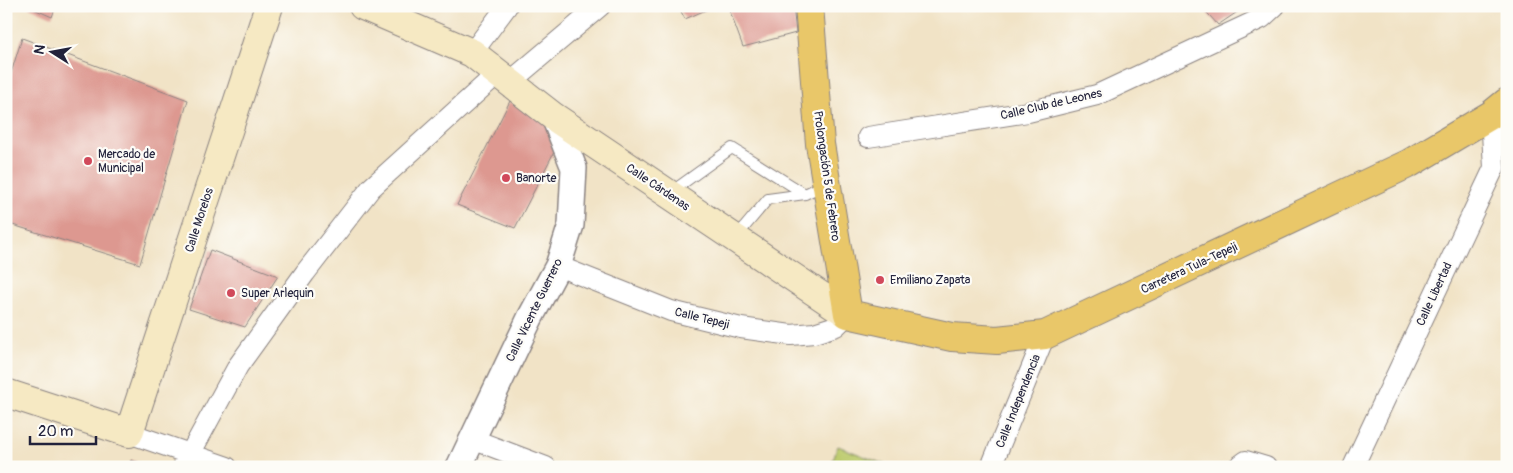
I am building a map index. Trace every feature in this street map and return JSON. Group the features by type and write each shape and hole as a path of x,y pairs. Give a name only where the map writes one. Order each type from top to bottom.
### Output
{"main road":[{"name":"Calle Morelos","path":"129,433 270,6"},
{"name":"Calle Cárdenas","path":"362,6 472,53 554,117 848,314"},
{"name":"Prolongación 5 de Febrero","path":"809,6 820,144 816,189 848,314"},
{"name":"Carretera Tula-Tepeji","path":"848,314 952,337 997,340 1045,335 1410,164 1499,109"},
{"path":"6,393 129,433"}],"street":[{"path":"472,53 507,6"},
{"path":"187,460 238,366 305,273 372,188 504,77 600,6"},
{"name":"Calle Club de Leones","path":"868,137 1028,112 1097,95 1262,18 1275,6"},
{"name":"Calle Libertad","path":"1352,467 1500,172 1499,109"},
{"name":"Calle Vicente Guerrero","path":"459,467 530,318 558,266 570,225 574,168 554,117"},
{"name":"Calle Tepeji","path":"558,266 671,311 741,328 792,335 814,333 836,326 848,314"},
{"name":"Calle Independencia","path":"991,467 1045,335"},
{"path":"129,433 187,460 228,467"},
{"path":"472,439 546,467"},
{"path":"1238,467 1246,461 1266,467"}],"lane":[{"path":"669,194 732,148 816,189"},
{"path":"751,249 742,230 768,199 816,189"}],"green space":[{"path":"838,446 891,467 830,467"}],"building":[{"path":"27,6 56,6 52,17"},
{"path":"678,6 715,6 685,19"},
{"path":"728,6 793,6 796,33 743,47"},
{"path":"1201,6 1246,6 1218,25"},
{"name":"Mercado de Municipal","path":"22,38 188,100 140,264 6,223 6,89"},
{"name":"Banorte","path":"510,101 547,122 554,152 515,228 457,205"},
{"name":"Super Arlequin","path":"210,250 278,276 245,327 189,309"},
{"path":"131,460 149,466 149,467 129,467"}],"place":[{"name":"Mercado de Municipal","path":"88,161"},
{"name":"Banorte","path":"506,178"},
{"name":"Emiliano Zapata","path":"880,280"},
{"name":"Super Arlequin","path":"231,293"}]}
